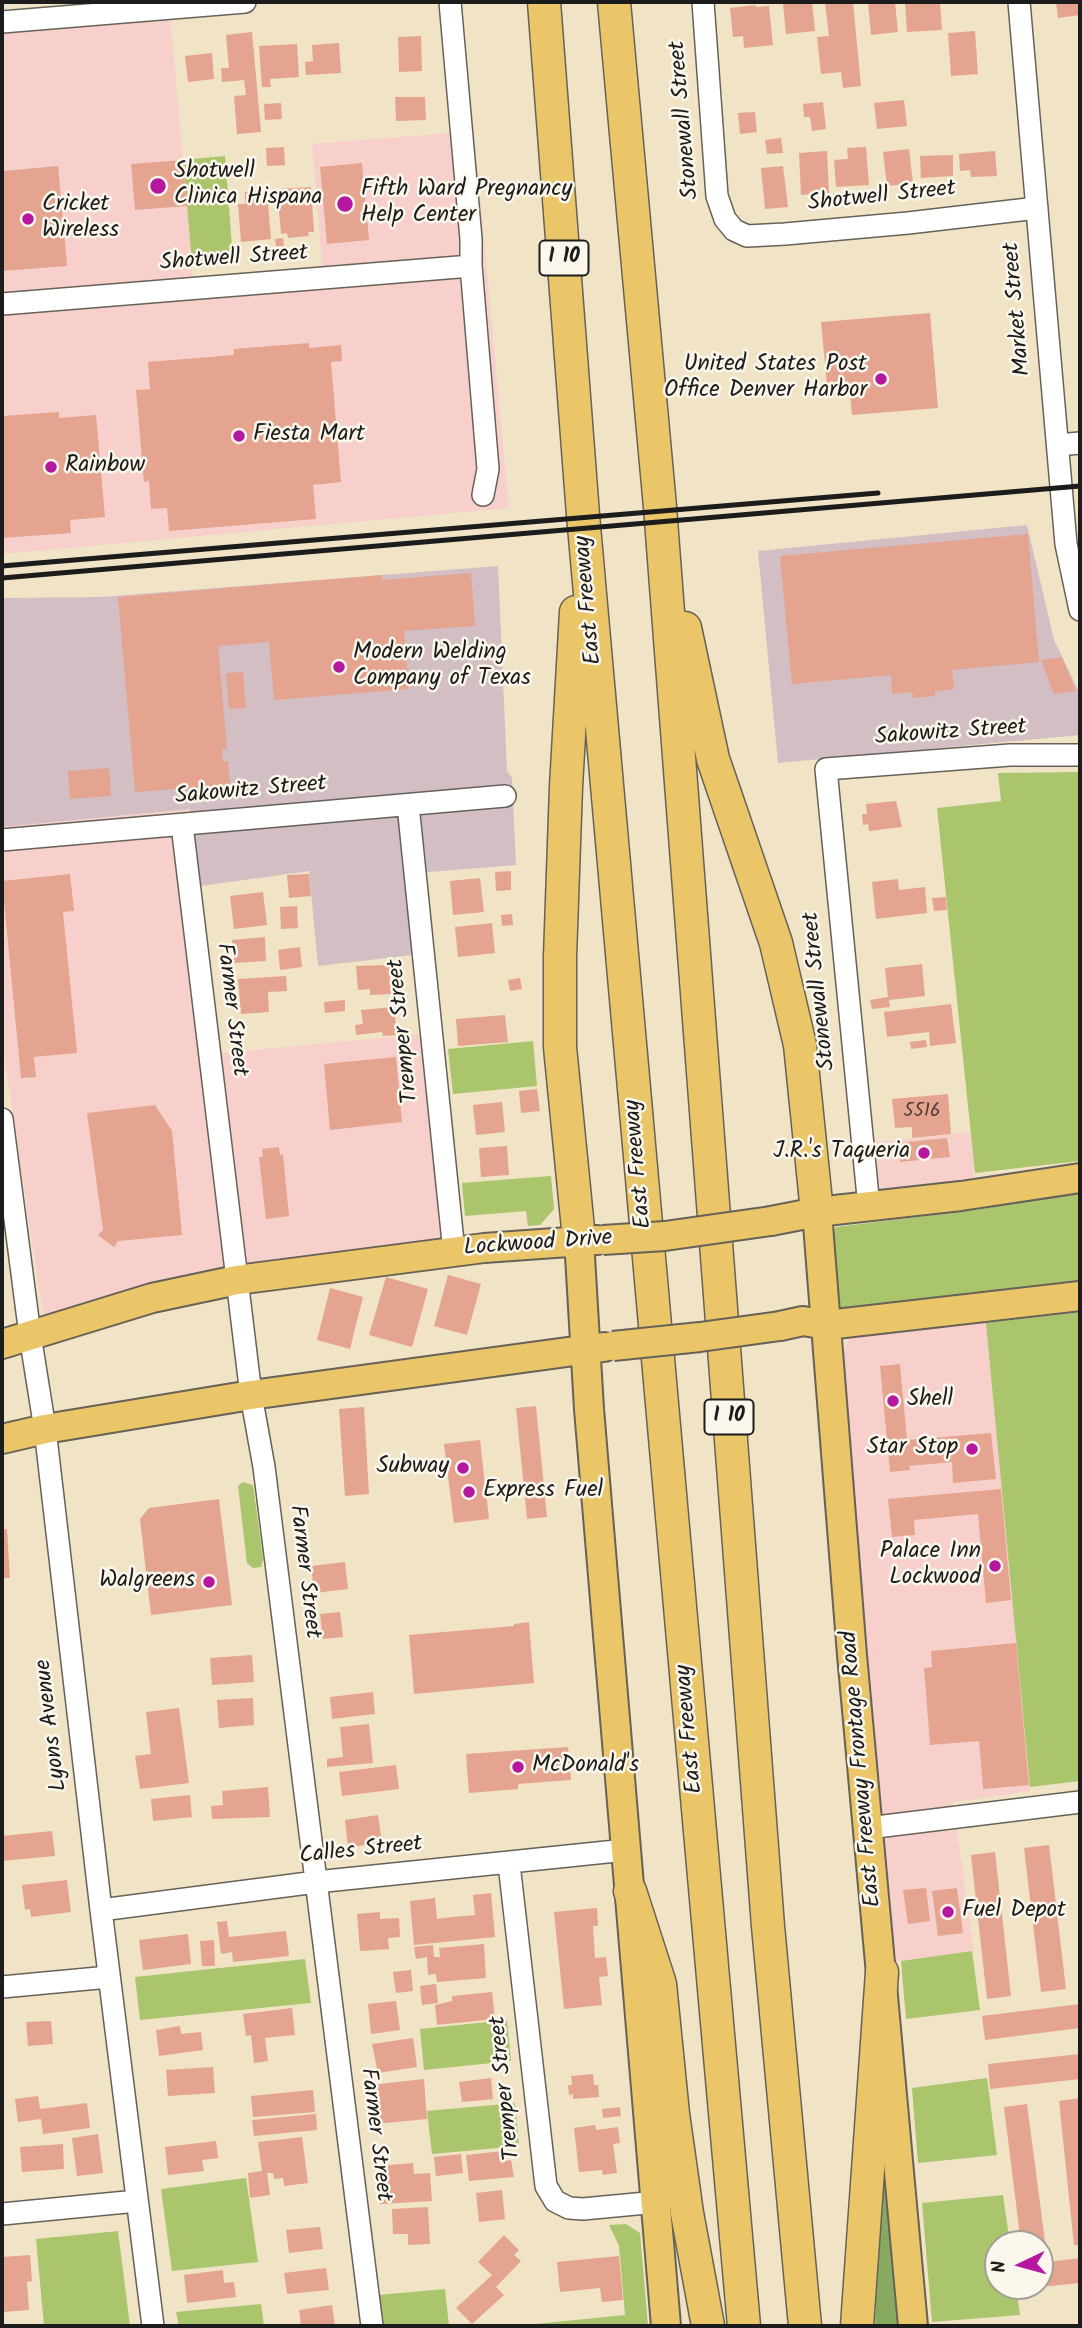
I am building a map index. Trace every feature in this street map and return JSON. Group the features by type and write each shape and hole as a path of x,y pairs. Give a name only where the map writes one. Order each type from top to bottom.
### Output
{"highway":[{"name":"East Freeway","path":"544,2 583,515 744,2326"},
{"name":"I 10","path":"614,2 660,507 768,1926 806,2326"},
{"path":"624,115 625,2"},
{"path":"660,507 713,759 776,943 800,1045 817,1212"},
{"path":"583,515 570,692 560,957 560,1048 591,1240"},
{"path":"630,1891 660,1984 673,2114 687,2213 708,2326"},
{"path":"857,2326 882,1972"}],"main road":[{"name":"Lockwood Drive","path":"2,1344 160,1296 237,1280 454,1252 665,1236 817,1212 961,1196 1080,1178"},
{"name":"East Freeway Frontage Road","path":"817,1212 913,2326"},
{"path":"591,1240 600,1347 589,1409 666,2326"},
{"path":"2,1439 45,1429 251,1395 600,1347 713,1336 803,1321 827,1325 1080,1296"}],"street":[{"path":"2,22 246,2"},
{"path":"450,2 488,468 483,495"},
{"name":"Stonewall Street","path":"703,2 717,196 720,209 734,230"},
{"name":"Market Street","path":"1019,2 1066,544 1080,610"},
{"name":"Shotwell Street","path":"734,230 747,236 785,234 1037,208"},
{"name":"Shotwell Street","path":"2,304 471,266"},
{"path":"1058,444 1080,443"},
{"name":"Sakowitz Street","path":"826,769 1010,755 1080,755"},
{"name":"Stonewall Street","path":"826,769 869,1207"},
{"name":"Sakowitz Street","path":"2,840 505,796"},
{"name":"Tremper Street","path":"408,805 454,1252"},
{"name":"Farmer Street","path":"181,825 251,1395 264,1466 372,2326"},
{"name":"Lyons Avenue","path":"2,1119 8,1223 45,1429 153,2326"},
{"path":"868,1828 1080,1802"},
{"name":"Calles Street","path":"101,1910 316,1882 626,1850"},
{"name":"Tremper Street","path":"509,1864 546,2186 555,2201 569,2208 657,2202"},
{"path":"2,1987 109,1978"},
{"path":"2,2214 137,2201"}],"shaded area":[{"path":"169,2 193,278 322,267 312,144 474,131 509,508 2,554 2,16"},
{"path":"1027,525 1054,640 1080,694 1080,735 778,763 758,551"},
{"path":"498,566 507,771 512,778 516,865 405,874 412,955 318,966 309,871 201,886 190,809 2,827 2,598 101,597"},
{"path":"191,809 222,1053 422,1034 442,1246 44,1321 2,1042 2,827"},
{"path":"971,1132 975,1181 890,1190 876,1181 870,1143"},
{"path":"986,1315 1031,1791 953,1802 974,1951 893,1962 841,1362 847,1342 854,1333"}],"green space":[{"path":"225,156 233,259 192,263 183,160"},
{"path":"1080,772 1080,1161 975,1173 937,808 1001,801 998,773"},
{"path":"533,1041 537,1086 453,1094 448,1049"},
{"path":"551,1176 554,1209 540,1225 528,1226 526,1211 465,1216 462,1183"},
{"path":"1080,1189 1080,1285 842,1310 840,1307 833,1231 836,1227 982,1209"},
{"path":"1080,1312 1080,1781 1030,1787 986,1323"},
{"path":"243,1482 253,1485 263,1559 261,1567 253,1568 247,1563 238,1486"},
{"path":"972,1951 980,2010 906,2019 901,1961"},
{"path":"305,1959 311,2003 140,2020 135,1977"},
{"path":"507,2020 511,2061 424,2070 420,2029"},
{"path":"987,2078 997,2155 918,2163 912,2088"},
{"path":"515,2103 519,2146 432,2154 427,2111"},
{"path":"882,2128 903,2326 875,2326"},
{"path":"246,2178 258,2262 172,2271 161,2189"},
{"path":"1003,2195 1008,2230 984,2230 984,2300 1018,2300 1020,2315 932,2322 922,2203"},
{"path":"626,2224 640,2233 648,2326 516,2326 625,2315 619,2246 609,2225"},
{"path":"118,2231 130,2326 44,2326 36,2239"},
{"path":"445,2289 449,2326 382,2326 378,2295"},
{"path":"261,2304 264,2326 179,2326 176,2312"}],"building":[{"path":"812,2 815,31 786,34 783,4"},
{"path":"825,2 853,2 861,86 843,88 841,72 821,74 817,37 829,36"},
{"path":"868,2 895,2 898,32 871,35"},
{"path":"905,2 940,2 942,30 907,32"},
{"path":"1056,2 1080,2 1080,15 1058,18"},
{"path":"769,6 773,45 744,48 743,36 733,37 730,8"},
{"path":"975,31 978,74 951,76 948,33"},
{"path":"252,32 261,132 237,134 234,96 246,95 244,80 222,82 221,68 229,68 226,35"},
{"path":"421,36 422,71 399,72 398,37"},
{"path":"339,43 341,73 306,75 305,62 313,61 312,45"},
{"path":"297,44 299,77 270,79 271,87 262,87 259,46"},
{"path":"212,53 214,79 188,82 185,56"},
{"path":"395,97 425,97 426,120 396,121"},
{"path":"904,100 907,126 877,129 874,103"},
{"path":"823,102 826,129 812,131 810,117 804,117 803,104"},
{"path":"281,103 282,119 265,120 264,104"},
{"path":"755,112 757,132 740,134 738,113"},
{"path":"781,138 783,153 767,154 765,140"},
{"path":"284,147 285,165 267,166 266,148"},
{"path":"866,147 869,185 836,187 834,160 848,159 847,148"},
{"path":"909,149 913,183 887,186 883,152"},
{"path":"827,151 829,193 801,195 799,153"},
{"path":"995,151 997,176 971,177 970,170 960,171 959,154"},
{"path":"953,155 953,176 921,178 920,156"},
{"path":"183,160 187,206 135,210 131,164"},
{"name":"Fifth Ward Pregnancy Help Center","path":"362,163 369,240 327,244 320,167"},
{"path":"58,166 67,266 2,271 2,171"},
{"path":"783,166 788,207 765,209 761,168"},
{"path":"311,187 314,232 308,232 309,236 288,238 287,233 281,234 277,189"},
{"path":"267,191 271,239 241,242 238,204 245,204 245,192"},
{"path":"283,238 284,246 276,246 275,239"},
{"name":"United States Post Office Denver Harbor","path":"930,313 938,408 852,415 850,394 828,396 821,322"},
{"name":"Fiesta Mart","path":"309,343 309,348 341,345 342,361 331,362 341,482 313,485 316,519 169,531 167,508 151,509 149,481 144,482 136,390 150,389 148,362 234,355 234,349"},
{"name":"Rainbow","path":"59,412 59,418 96,415 105,517 70,520 71,533 2,538 2,416"},
{"path":"1028,534 1039,662 952,670 954,689 935,691 935,696 913,698 912,692 892,694 891,675 792,684 780,556"},
{"name":"Modern Welding Company of Texas","path":"471,573 475,626 404,631 409,689 274,700 269,642 218,646 227,749 222,749 223,762 228,761 230,785 135,792 118,597 382,575 382,580"},
{"path":"1062,657 1076,691 1054,694 1041,660"},
{"path":"243,672 246,708 229,709 226,673"},
{"path":"109,768 111,796 70,799 68,771"},
{"path":"896,801 902,827 869,831 868,824 863,825 862,814 867,814 866,804"},
{"path":"511,871 511,890 496,891 495,872"},
{"path":"70,874 74,911 63,912 77,1053 34,1057 36,1077 21,1078 2,881"},
{"path":"309,874 311,896 289,898 287,875"},
{"path":"480,878 484,912 453,915 450,881"},
{"path":"898,879 899,890 925,887 927,913 876,919 872,882"},
{"path":"263,892 267,925 234,929 230,896"},
{"path":"946,897 947,910 934,911 932,898"},
{"path":"297,906 298,928 281,929 280,907"},
{"path":"512,914 513,925 502,926 501,915"},
{"path":"492,923 495,953 458,957 455,927"},
{"path":"265,937 266,961 234,963 232,940"},
{"path":"300,947 302,967 280,970 278,950"},
{"path":"922,964 925,996 889,1000 890,1007 872,1009 870,1000 888,997 885,968"},
{"path":"389,965 391,994 370,995 370,989 358,990 356,966"},
{"path":"286,976 287,991 268,992 269,1012 241,1014 238,979"},
{"path":"520,978 522,989 510,991 508,980"},
{"path":"345,1000 345,1011 325,1013 324,1002"},
{"path":"951,1004 956,1043 930,1046 929,1032 887,1037 884,1012"},
{"path":"394,1007 397,1035 383,1036 382,1032 356,1035 355,1025 363,1024 361,1010"},
{"path":"505,1015 508,1042 458,1046 456,1019"},
{"path":"926,1040 927,1047 911,1049 910,1042"},
{"path":"396,1057 402,1122 330,1130 324,1064"},
{"path":"537,1089 540,1111 521,1113 519,1091"},
{"path":"948,1094 951,1134 912,1138 912,1127 895,1128 892,1099"},
{"path":"502,1102 505,1132 476,1135 473,1105"},
{"path":"155,1105 172,1131 182,1235 118,1241 114,1247 98,1235 103,1230 87,1113"},
{"name":"J.R.'s Taqueria","path":"947,1138 950,1157 900,1162 898,1143"},
{"path":"507,1146 509,1175 481,1177 479,1148"},
{"path":"279,1147 280,1155 283,1154 289,1216 266,1219 259,1157 263,1157 262,1149"},
{"path":"448,1275 481,1284 467,1335 434,1326"},
{"path":"386,1277 428,1289 412,1347 369,1335"},
{"path":"330,1288 363,1297 350,1349 317,1340"},
{"name":"Shell","path":"900,1364 907,1440 991,1433 996,1479 953,1483 952,1462 909,1466 910,1470 890,1472 880,1366"},
{"path":"536,1406 547,1517 527,1519 516,1408"},
{"path":"364,1407 369,1494 345,1496 339,1409"},
{"path":"480,1440 489,1519 454,1523 444,1444"},
{"name":"Palace Inn Lockwood","path":"1001,1489 1011,1600 986,1603 978,1514 914,1520 915,1535 892,1537 888,1499"},
{"name":"Walgreens","path":"219,1499 232,1605 151,1615 140,1519 149,1508"},
{"path":"7,1529 10,1578 2,1578 2,1530"},
{"path":"345,1562 348,1589 314,1593 311,1566"},
{"path":"340,1612 343,1637 323,1639 320,1614"},
{"path":"529,1622 534,1683 414,1694 409,1635 514,1626"},
{"path":"1016,1643 1029,1785 983,1789 979,1741 930,1745 924,1668 932,1667 931,1651"},
{"path":"252,1655 254,1682 212,1685 210,1658"},
{"path":"373,1692 375,1714 332,1719 330,1697"},
{"path":"253,1698 254,1725 219,1728 217,1700"},
{"path":"179,1708 189,1783 140,1789 135,1756 151,1754 146,1712"},
{"path":"369,1724 373,1763 327,1767 327,1759 343,1757 340,1727"},
{"name":"McDonald's","path":"568,1747 571,1780 518,1784 518,1789 469,1793 466,1754"},
{"path":"396,1765 399,1789 342,1796 339,1772"},
{"path":"268,1787 270,1817 212,1819 211,1806 223,1805 222,1791"},
{"path":"190,1795 192,1817 153,1821 151,1799"},
{"path":"378,1815 382,1843 348,1847 345,1820"},
{"path":"52,1831 55,1856 2,1861 2,1836"},
{"path":"1049,1845 1066,1989 1041,1992 1024,1848"},
{"path":"995,1852 1011,1996 987,1999 971,1855"},
{"path":"67,1880 71,1912 31,1917 30,1909 25,1910 22,1885"},
{"name":"Fuel Depot","path":"926,1888 930,1921 908,1924 903,1890"},
{"name":"Fuel Depot","path":"957,1888 963,1933 938,1936 932,1891"},
{"path":"491,1893 495,1937 414,1945 410,1901 435,1898 437,1919 475,1915 473,1895"},
{"path":"597,1908 598,1926 593,1926 595,1958 606,1957 608,1976 599,1977 602,2005 564,2009 554,1912"},
{"path":"380,1912 380,1919 399,1918 400,1937 388,1938 389,1949 360,1951 357,1914"},
{"path":"227,1921 229,1937 286,1931 289,1956 233,1962 232,1952 221,1954 217,1922"},
{"path":"188,1934 191,1964 143,1970 139,1940"},
{"path":"214,1940 215,1966 202,1966 200,1941"},
{"path":"484,1944 486,1978 437,1982 436,1974 428,1975 427,1957 416,1959 414,1947 433,1945 434,1957 440,1957 439,1948"},
{"path":"411,1970 413,1991 396,1993 393,1972"},
{"path":"436,1984 438,2003 422,2005 420,1986"},
{"path":"492,1992 495,2019 437,2025 435,2005 452,2001 452,1996"},
{"path":"396,2001 400,2030 371,2034 368,2004"},
{"path":"1080,2004 1080,2028 985,2040 982,2016"},
{"path":"292,2008 295,2035 265,2038 268,2061 254,2063 251,2035 246,2036 243,2014"},
{"path":"51,2021 53,2044 28,2046 26,2022"},
{"path":"180,2026 181,2034 201,2032 203,2050 159,2056 156,2030"},
{"path":"413,2038 417,2067 378,2073 372,2044"},
{"path":"1080,2054 1080,2079 990,2089 988,2064"},
{"path":"213,2067 215,2093 168,2096 166,2070"},
{"path":"593,2074 599,2097 573,2099 573,2094 569,2095 568,2085 572,2085 571,2076"},
{"path":"491,2078 493,2099 462,2102 459,2082"},
{"path":"424,2079 427,2119 375,2124 370,2085"},
{"path":"313,2090 315,2112 253,2117 251,2096"},
{"path":"38,2096 40,2109 87,2103 90,2128 43,2134 41,2119 18,2122 15,2099"},
{"path":"1080,2098 1080,2245 1074,2245 1059,2101"},
{"path":"1027,2104 1044,2230 1019,2230 1004,2107"},
{"path":"620,2107 621,2116 603,2118 602,2109"},
{"path":"316,2114 317,2130 254,2136 252,2120"},
{"path":"595,2125 596,2130 618,2127 620,2143 613,2144 617,2173 603,2175 602,2170 579,2172 574,2128"},
{"path":"98,2134 103,2173 77,2176 72,2138"},
{"path":"302,2137 308,2183 284,2186 283,2178 274,2179 273,2173 267,2173 270,2195 250,2198 248,2173 262,2171 258,2142"},
{"path":"216,2141 218,2158 202,2160 204,2171 168,2175 165,2147"},
{"path":"63,2144 64,2169 22,2172 20,2147"},
{"path":"503,2151 504,2161 511,2160 514,2177 469,2181 466,2155"},
{"path":"461,2154 463,2173 436,2176 434,2157"},
{"path":"413,2163 414,2174 430,2173 432,2201 380,2204 377,2166"},
{"path":"502,2190 505,2219 479,2222 476,2193"},
{"path":"428,2207 430,2244 408,2245 408,2234 393,2234 392,2209"},
{"path":"320,2227 323,2249 289,2253 286,2230"},
{"path":"504,2235 519,2250 514,2255 521,2261 496,2287 504,2295 472,2324 456,2308 492,2275 478,2262"},
{"path":"30,2255 32,2281 27,2282 29,2310 3,2312 2,2257"},
{"path":"619,2256 623,2300 602,2302 600,2288 560,2292 557,2262"},
{"path":"1080,2258 1080,2283 1054,2286 1054,2261"},
{"path":"326,2268 329,2290 287,2294 284,2273"},
{"path":"223,2270 224,2283 234,2282 236,2297 187,2303 184,2275"},
{"path":"332,2305 335,2326 301,2326 299,2310"}],"railway":[{"path":"2,578 1080,486"},
{"path":"2,566 878,493"}],"place":[{"name":"Shotwell Clinica Hispana","path":"158,186"},
{"name":"Fifth Ward Pregnancy Help Center","path":"345,204"},
{"name":"Cricket Wireless","path":"28,219"},
{"name":"United States Post Office Denver Harbor","path":"881,379"},
{"name":"Fiesta Mart","path":"239,436"},
{"name":"Rainbow","path":"51,467"},
{"name":"Modern Welding Company of Texas","path":"339,667"},
{"name":"J.R.'s Taqueria","path":"924,1153"},
{"name":"Shell","path":"893,1401"},
{"name":"Star Stop","path":"972,1449"},
{"name":"Subway","path":"463,1468"},
{"name":"Express Fuel","path":"469,1492"},
{"name":"Palace Inn Lockwood","path":"995,1566"},
{"name":"Walgreens","path":"209,1582"},
{"name":"McDonald's","path":"518,1767"},
{"name":"Fuel Depot","path":"948,1912"}]}
